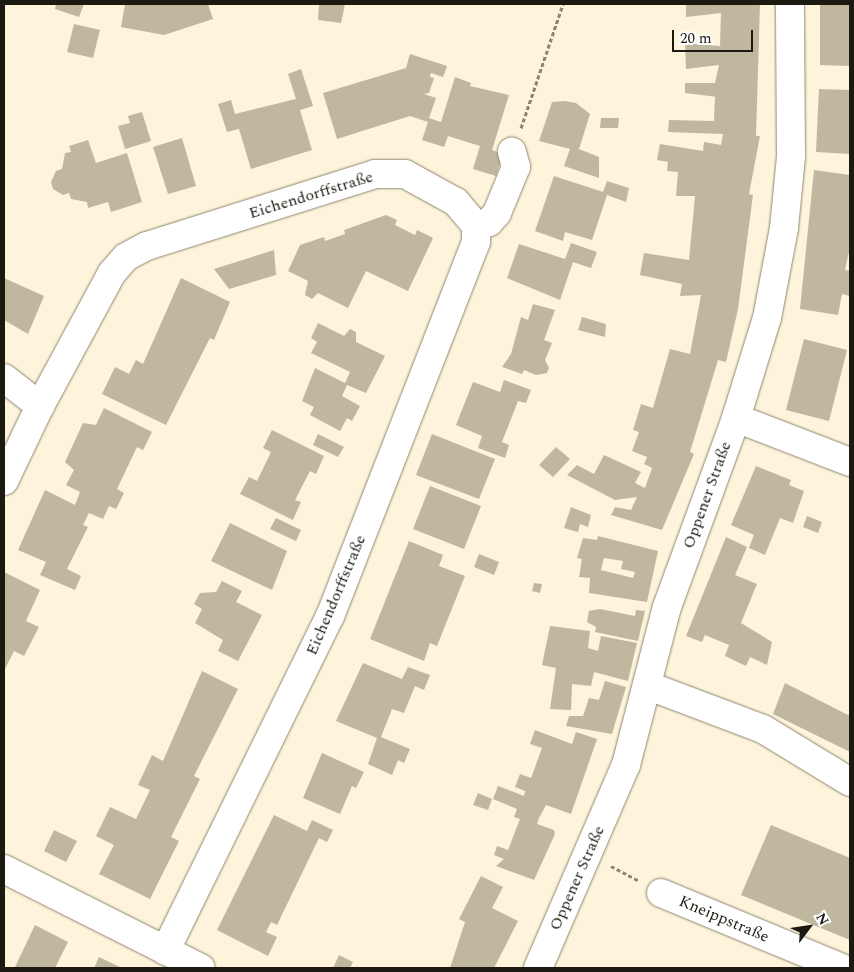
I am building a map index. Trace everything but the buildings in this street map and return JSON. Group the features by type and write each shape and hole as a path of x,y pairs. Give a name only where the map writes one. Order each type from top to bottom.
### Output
{"street":[{"name":"Oppener Straße","path":"538,968 626,765 667,607 736,418 767,318 784,228 792,111 790,4"},
{"path":"476,226 490,222 497,214 516,167 512,152"},
{"name":"Eichendorffstraße","path":"4,480 40,406 112,273 126,257 147,246 375,174 405,174 456,202 476,226 476,242 330,616 165,951"},
{"path":"4,378 40,406"},
{"path":"736,418 850,462"},
{"path":"648,686 763,729 850,782"},
{"path":"4,868 201,968"},
{"name":"Kneippstraße","path":"661,893 842,968"}],"path":[{"path":"512,152 563,4"},
{"path":"587,855 661,893"}]}
